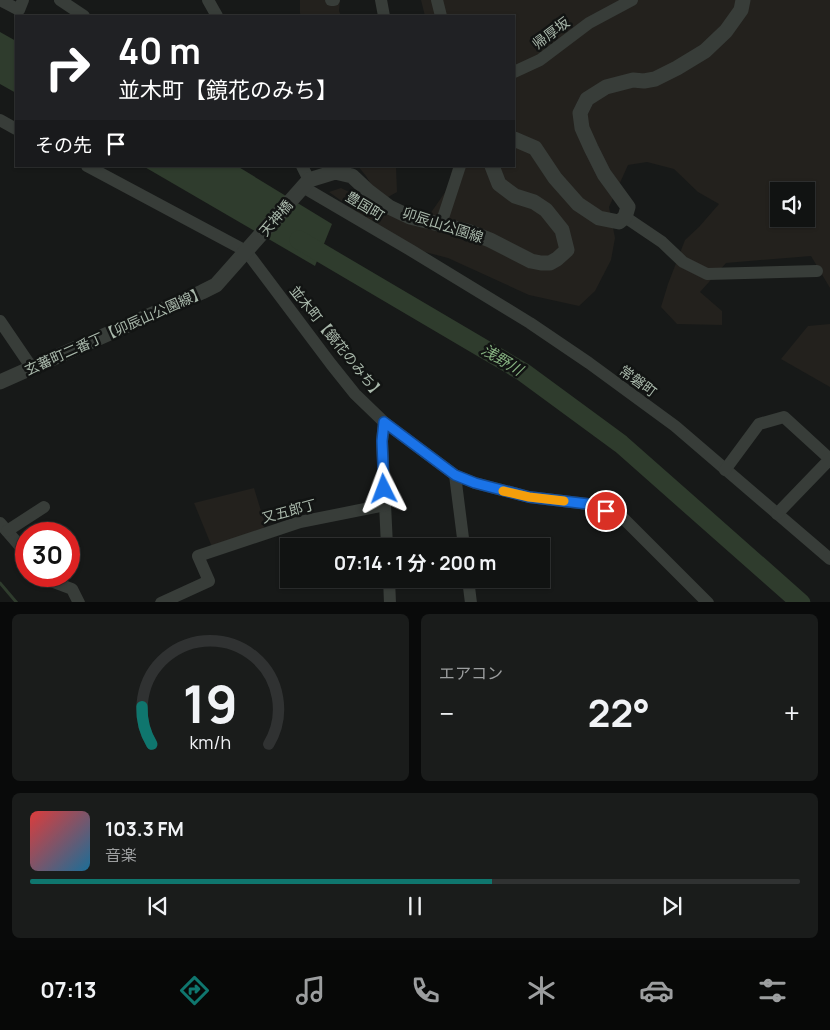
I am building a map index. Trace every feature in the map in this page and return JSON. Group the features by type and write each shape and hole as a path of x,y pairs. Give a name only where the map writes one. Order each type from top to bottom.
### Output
{"street":[{"path":"0,0 21,5"},
{"path":"60,0 82,15"},
{"path":"208,0 216,15"},
{"path":"381,0 384,15"},
{"path":"437,0 441,15"},
{"name":"帰厚坂","path":"515,72 540,60 589,23 632,0"},
{"path":"515,139 535,148 555,178 578,204 599,218 619,222 626,217 628,207 604,174 582,128 580,113 587,99 606,87 633,80 655,79 705,51 726,31 741,10 743,0"},
{"path":"0,120 15,128"},
{"name":"並木町【鏡花のみち】","path":"89,167 250,247 331,364 355,394 384,422 455,475 475,483 522,495 588,504 624,518 708,602"},
{"path":"302,167 304,186"},
{"path":"441,224 460,167"},
{"name":"卯辰山公園線","path":"304,186 335,172 352,176 368,191 389,206 410,217 467,231 490,240 531,261 550,263 557,260 567,250 562,230 546,210 534,202 515,196 499,184 492,167"},
{"name":"天神橋","path":"250,247 304,186"},
{"name":"豊国町","path":"304,186 412,251"},
{"path":"626,217 662,242 684,262 707,274 817,271"},
{"name":"玄蕃町二番丁【卯辰山公園線】","path":"0,382 216,285 250,247"},
{"name":"常磐町","path":"412,251 530,323 675,426 830,559"},
{"path":"0,321 32,368"},
{"path":"725,470 759,424 784,417 830,459 777,514"},
{"path":"384,422 382,441 387,538"},
{"path":"455,475 463,538"},
{"name":"又五郎丁","path":"161,602 209,581 198,556 300,522 385,505"},
{"path":"15,540 4,527 44,507"},
{"path":"67,587 72,589 79,602"},
{"path":"389,588 390,602"},
{"path":"469,588 471,602"}],"shaded area":[{"path":"300,0 340,0 341,15 301,15"},
{"path":"421,0 830,0 830,288 811,256 726,263 700,292 722,311 722,325 677,324 661,307 668,284 685,240 719,204 698,192 674,169 647,162 628,165 609,207 615,238 611,260 595,291 579,306 529,295 448,258 406,247 329,192 341,188 421,227 448,188 453,167 515,167 515,15 425,15"},
{"path":"0,32 15,40 15,92 0,84"},
{"path":"145,167 239,167 332,224 315,266"},
{"path":"359,167 396,167 397,192 381,201"},
{"path":"830,324 830,387 781,359 808,326"},
{"path":"254,488 265,524 263,530 212,547 194,503"}],"waterway":[{"name":"浅野川","path":"299,240 523,372 621,444 800,602"},
{"path":"0,583 16,602"}],"slow traffic":[{"path":"503,491 529,497 564,501"}],"route":[{"path":"384,489 382,441 384,422 455,475 499,490 529,497 588,504 606,511"}]}
